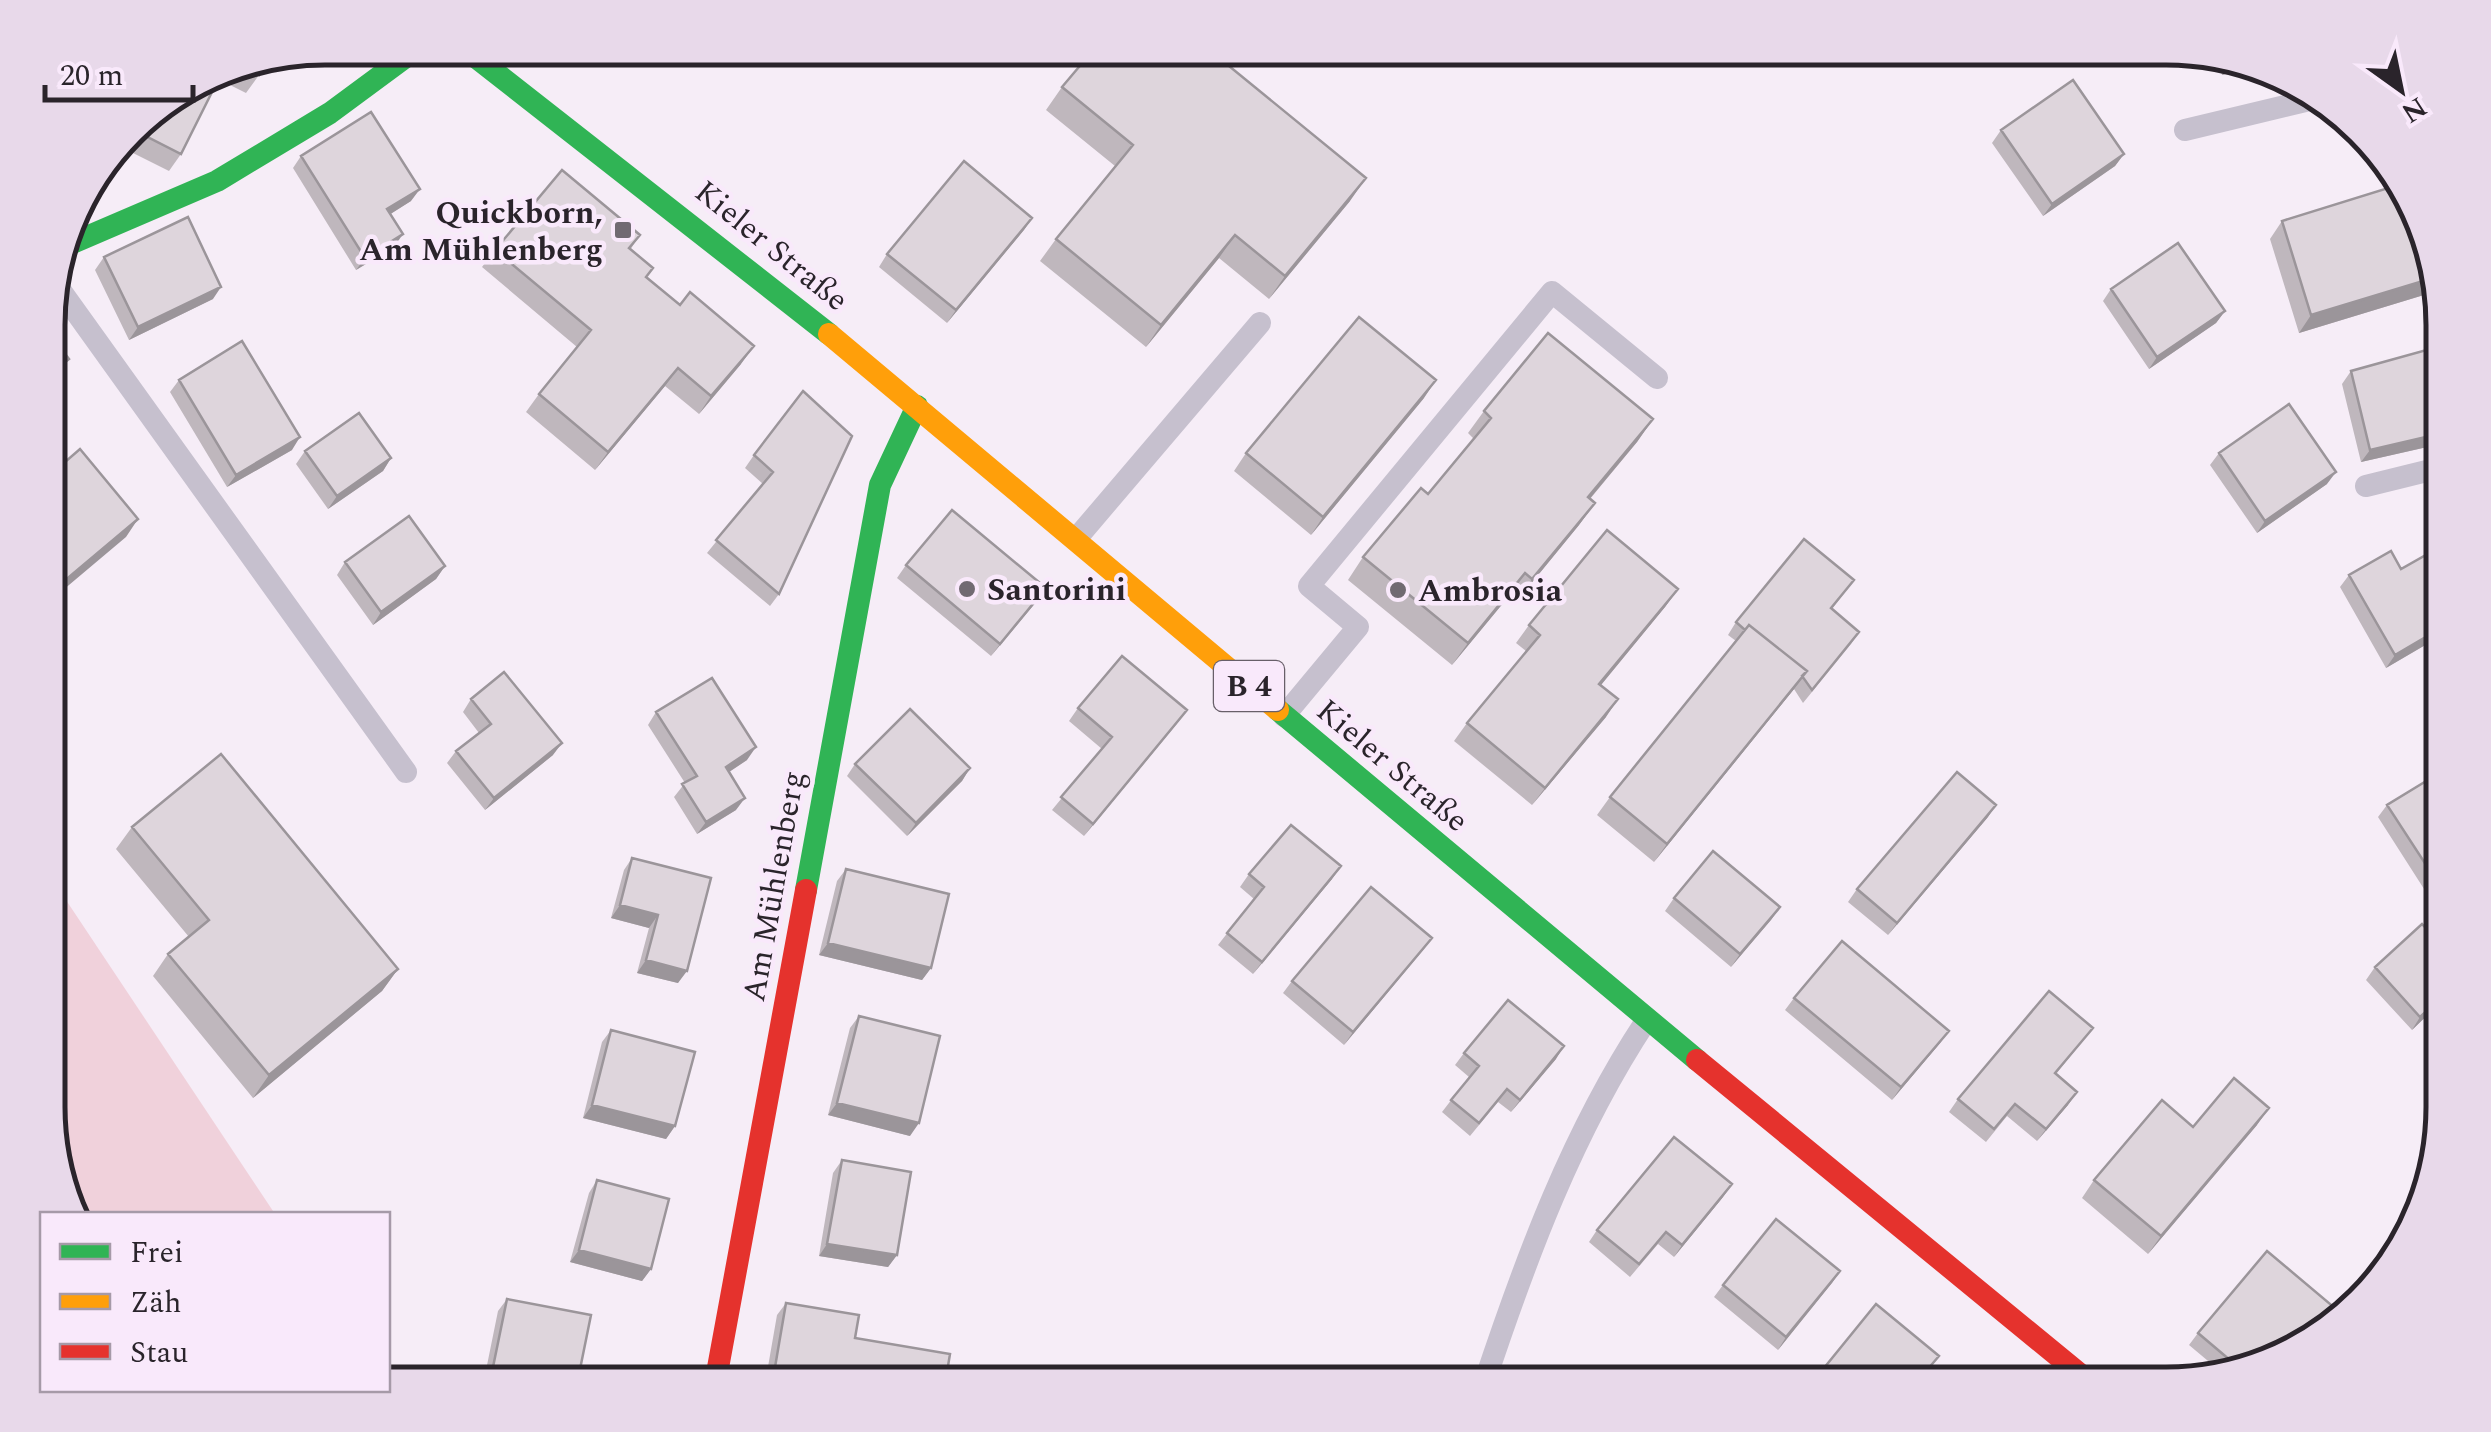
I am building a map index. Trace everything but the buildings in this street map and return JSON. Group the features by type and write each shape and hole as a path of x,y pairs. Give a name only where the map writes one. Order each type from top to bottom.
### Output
{"main road":[{"path":"80,240 217,181 330,113 394,66"},
{"name":"Kieler Straße","path":"488,66 655,191 917,406 1646,1022 2070,1366"},
{"name":"Am Mühlenberg","path":"718,1367 880,485 917,406"}],"lane":[{"path":"2185,130 2300,102"},
{"path":"1284,716 1358,626 1309,586 1552,292 1657,378"},
{"path":"67,299 406,772"},
{"path":"1076,538 1260,323"},
{"path":"2366,486 2425,471"},
{"path":"1491,1366 1566,1164 1608,1078 1646,1022"}],"shaded area":[{"path":"65,899 274,1212 88,1212 67,1141"}],"traffic: fast":[{"path":"80,240 217,181 330,113 394,66"},
{"path":"487,66 829,334"},
{"path":"806,890 880,485 917,406"},
{"path":"1278,710 1697,1060"}],"traffic: slow":[{"path":"829,334 1278,710"}],"traffic: jam":[{"path":"718,1367 806,890"},
{"path":"1697,1060 2070,1366"}],"place":[{"name":"Quickborn, Am Mühlenberg","path":"623,230"},
{"name":"Santorini","path":"967,589"},
{"name":"Ambrosia","path":"1398,590"}]}
